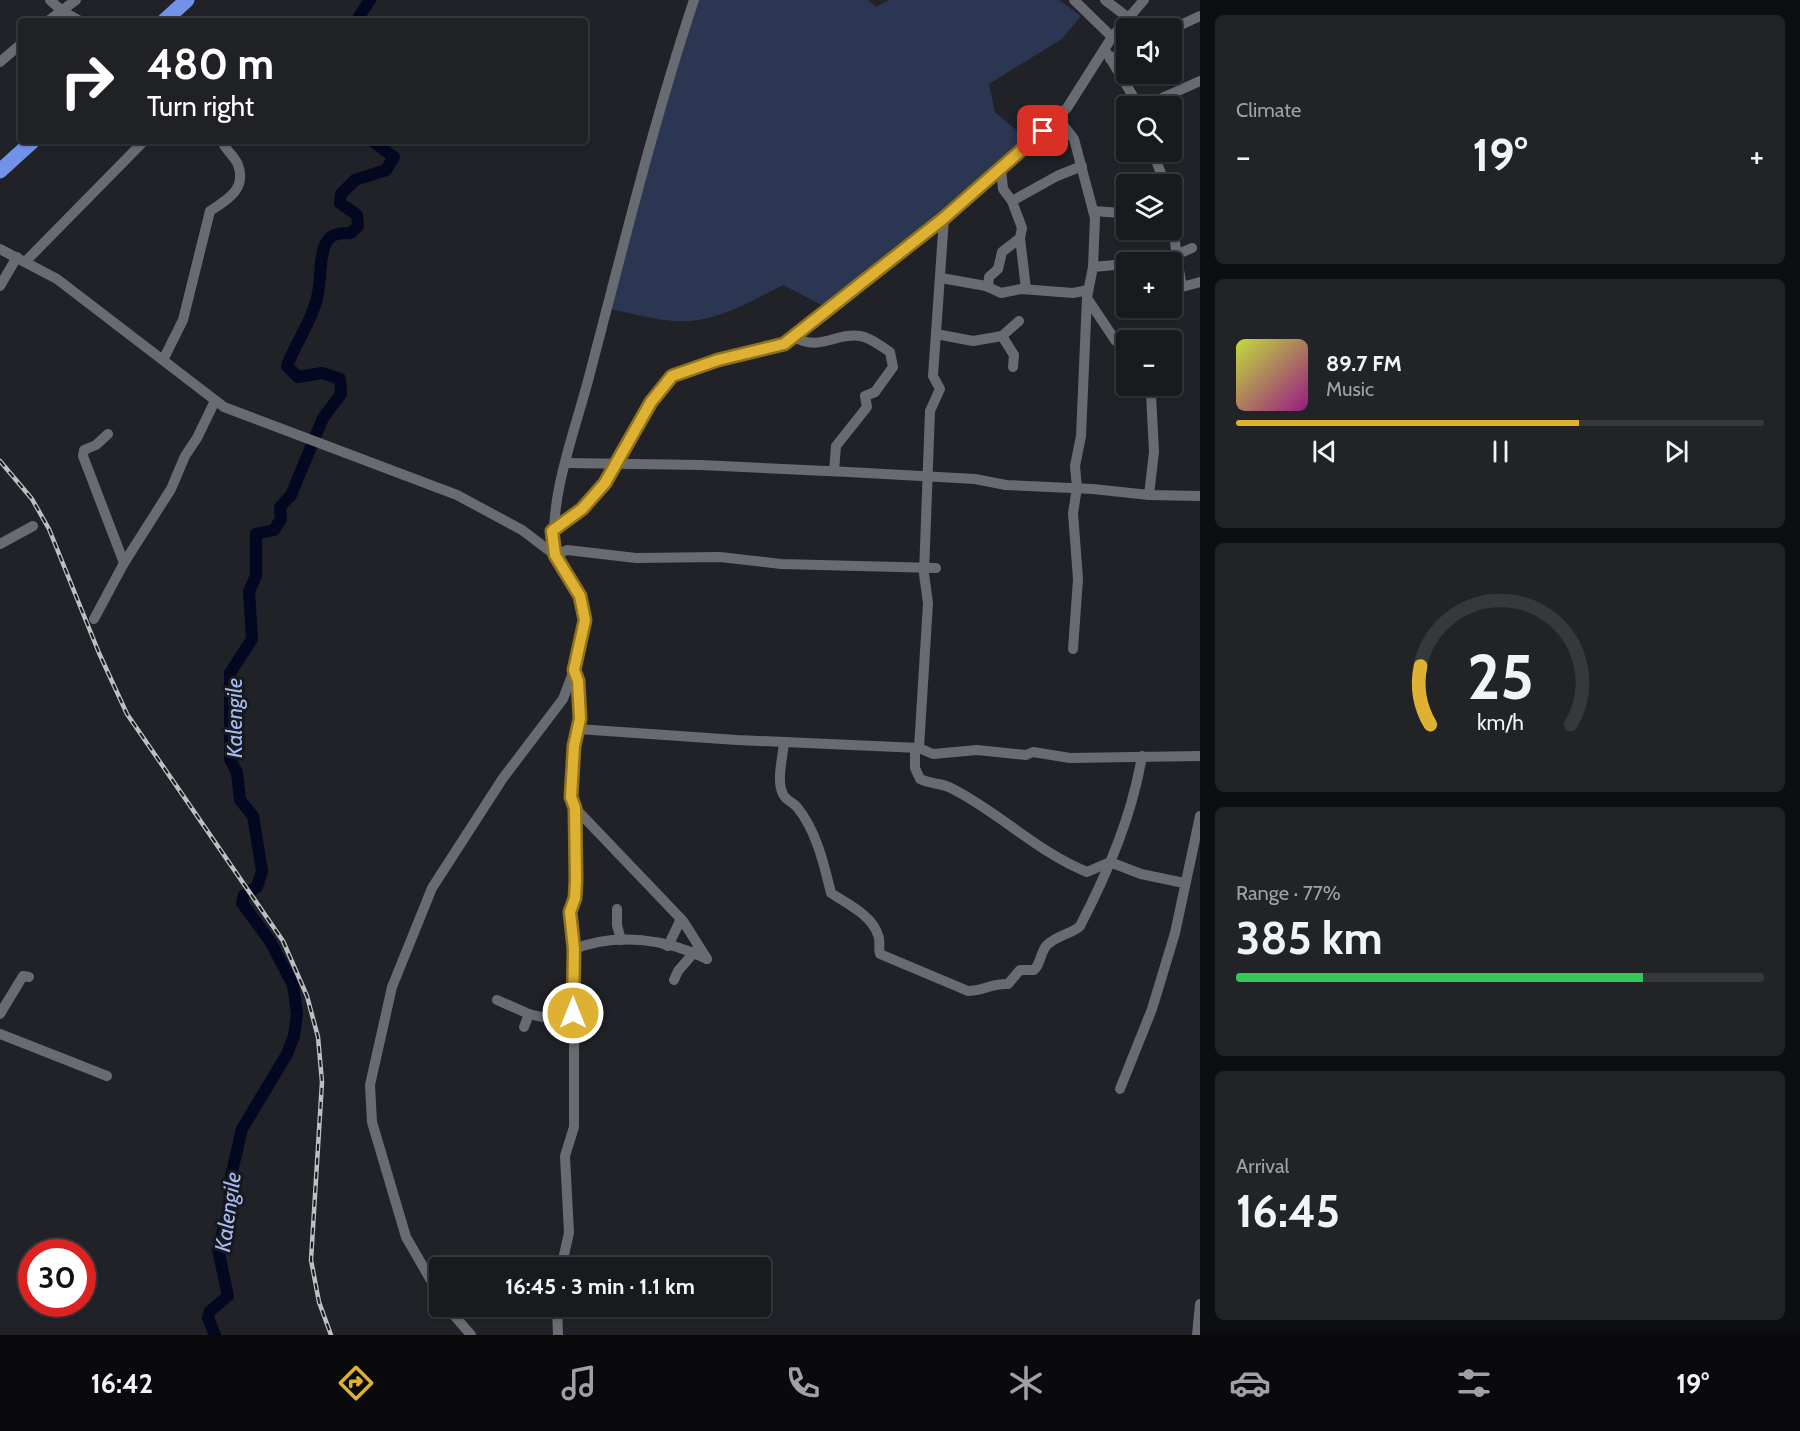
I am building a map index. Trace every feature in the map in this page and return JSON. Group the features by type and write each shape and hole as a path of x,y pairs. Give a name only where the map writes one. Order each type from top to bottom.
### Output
{"highway":[{"path":"167,18 187,0"},
{"path":"0,171 30,144"}],"street":[{"path":"50,0 75,18"},
{"path":"52,18 76,0"},
{"path":"555,555 552,531 566,464 656,117 694,0"},
{"path":"1074,0 1112,37"},
{"path":"1105,0 1129,18"},
{"path":"1131,18 1144,0"},
{"path":"1182,24 1200,16"},
{"path":"552,531 582,509 605,483 651,402 672,376 718,360 784,344 794,337 944,218 1067,108 1107,55 1112,37 1116,33"},
{"path":"0,62 18,47"},
{"path":"1107,55 1116,53"},
{"path":"1107,55 1133,96"},
{"path":"1166,96 1200,81"},
{"path":"1057,117 1074,139 1094,211 1093,267 1088,294 1081,436 1075,466 1077,488 1073,513 1078,579 1073,649"},
{"path":"0,286 22,259 141,144"},
{"path":"163,360 183,320 210,211 235,195 240,179 238,165 224,144"},
{"path":"1012,201 1057,176 1082,166"},
{"path":"1001,169 1004,189 1012,201 1022,228 1020,238 1026,289"},
{"path":"1094,211 1116,213"},
{"path":"944,218 933,376 940,389 930,411 927,476 930,568 915,768 920,778 950,787 1013,827 1046,853 1087,872 1110,862 1142,874 1184,883"},
{"path":"988,287 989,278 998,269 1002,252 1020,238"},
{"path":"1182,252 1192,248"},
{"path":"0,249 57,279 215,401 457,495 522,530 555,555 580,596 585,620 574,670 563,699 503,778 432,888 392,987 370,1085 372,1122 406,1237 429,1277"},
{"path":"1093,267 1116,265"},
{"path":"941,278 988,287 1001,293 1026,289 1088,294"},
{"path":"1182,287 1200,282"},
{"path":"1088,294 1116,341"},
{"path":"936,334 973,341 1002,336 1019,321"},
{"path":"794,337 819,343 832,342 842,336 860,336 871,339 890,352 892,367 875,392 865,396 867,407 836,446 834,471"},
{"path":"1002,336 1014,355 1013,368"},
{"path":"1149,495 1154,452 1151,396"},
{"path":"94,619 124,563 171,489 185,456 197,438 215,401"},
{"path":"108,434 96,445 84,450 83,456 99,492 124,563"},
{"path":"566,464 702,465 834,471 975,479 1006,485 1077,488 1149,495 1200,496"},
{"path":"0,544 33,526"},
{"path":"555,555 567,550 636,558 720,557 781,564 930,568"},
{"path":"564,1257 569,1233 565,1156 573,1127 574,949 570,912 575,898 576,880 575,808 571,797 580,701 574,670"},
{"path":"578,729 917,748 933,753 977,750 1026,755 1033,752 1070,758 1200,756"},
{"path":"784,742 782,792 798,808 822,853 825,876 831,893 851,905 875,927 880,938 880,954 961,989 982,991 990,985 1008,984 1020,970 1038,968 1045,947 1056,937 1080,926 1110,862 1138,780 1142,756"},
{"path":"575,808 681,919 697,949"},
{"path":"1120,1089 1152,1009 1175,933 1200,816"},
{"path":"616,909 621,940"},
{"path":"658,942 668,946 681,919"},
{"path":"574,949 593,941 621,940 658,942 697,949"},
{"path":"674,980 678,971 697,949"},
{"path":"0,1014 23,976 29,977"},
{"path":"497,1000 529,1014 559,1021 573,1029"},
{"path":"524,1027 529,1014"},
{"path":"0,1034 107,1076"},
{"path":"1197,1335 1200,1304"},
{"path":"455,1317 471,1335"},
{"path":"557,1317 558,1335"}],"shaded area":[{"path":"697,0 868,0 876,7 889,0 1059,0 1081,16 1062,39 989,84 995,112 1028,140 911,240 824,306 783,285 742,306 720,314 698,320 676,321 610,309 660,117"}],"waterway":[{"name":"Kalengile","path":"358,18 370,0"},
{"name":"Kalengile","path":"215,1335 208,1318 210,1311 228,1296 218,1249 229,1209 231,1176 242,1129 287,1054 294,1036 297,1014 293,985 270,941 242,903 244,895 257,887 262,871 253,816 240,800 237,773 230,759 230,673 252,639 249,591 256,576 256,534 274,530 281,519 280,507 291,495 323,418 341,394 340,379 322,373 298,377 287,366 314,307 326,243 333,235 351,233 358,226 357,215 340,203 341,194 355,180 386,170 394,157 376,144"}],"railway":[{"path":"0,461 32,499 49,529 99,653 127,714 283,941 307,996 318,1037 322,1082 311,1260 319,1302 331,1335"}],"route":[{"path":"573,1013 574,949 570,912 575,898 576,880 573,818 575,808 571,797 574,746 580,719 578,681 574,670 585,620 580,596 555,555 552,531 582,509 605,483 651,402 672,376 718,360 784,344 831,310 944,218 1043,131"}]}
